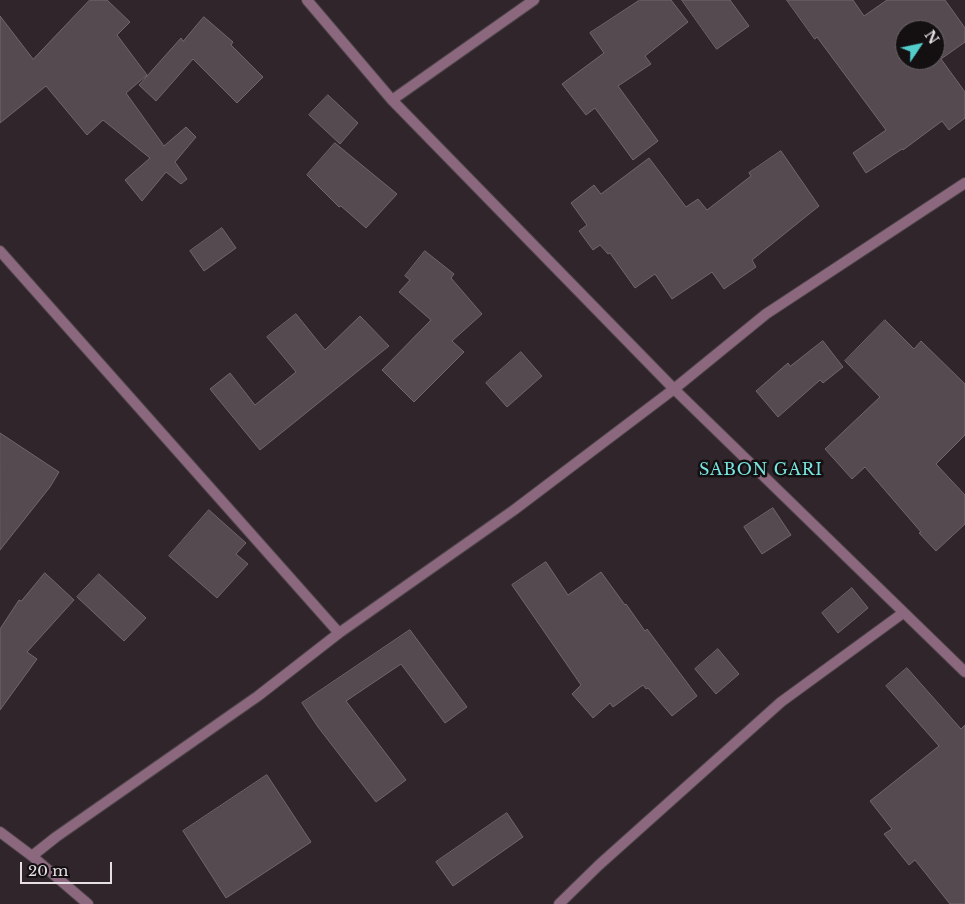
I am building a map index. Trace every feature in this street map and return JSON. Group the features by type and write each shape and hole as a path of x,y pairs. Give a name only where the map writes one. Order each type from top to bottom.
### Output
{"street":[{"path":"307,0 392,100 674,389 965,672"},
{"path":"392,100 534,0"},
{"path":"32,856 56,837 258,696 339,633 514,510 674,389 766,314 965,183"},
{"path":"0,251 339,633"},
{"path":"558,904 781,702 903,613"},
{"path":"0,832 32,856 88,904"}],"building":[{"path":"90,0 107,0 130,22 117,35 147,75 126,93 164,146 186,127 196,137 175,162 187,179 181,184 166,172 142,201 125,180 150,158 103,120 87,135 46,86 0,123 0,16 33,59"},
{"path":"640,0 671,0 688,22 645,56 651,64 618,86 658,141 633,160 595,108 586,115 562,84 604,53 590,33"},
{"path":"682,0 730,0 749,26 717,49"},
{"path":"787,0 853,0 864,16 887,0 945,0 965,28 965,42 945,56 945,20 895,20 895,70 945,70 945,64 965,92 965,118 949,130 942,121 903,150 866,173 853,153 886,130 817,37 815,39"},
{"path":"204,17 233,42 231,45 263,77 237,103 193,59 156,101 139,85 181,38 183,41"},
{"path":"328,95 358,123 340,144 309,115"},
{"path":"335,143 397,194 366,228 341,206 339,207 307,175"},
{"path":"781,151 819,206 752,260 756,267 724,289 712,272 672,299 655,274 635,288 610,253 608,254 600,245 593,250 579,231 587,225 571,203 594,185 601,194 649,158 686,207 698,199 707,210 751,176 749,173"},
{"path":"222,228 236,248 204,271 190,251"},
{"path":"425,251 454,274 451,278 482,314 452,341 464,352 414,402 382,370 431,320 399,292 410,280 405,276"},
{"path":"296,314 325,350 360,316 389,346 260,450 210,389 230,373 255,405 296,372 267,337"},
{"path":"885,320 914,349 921,341 965,384 965,435 936,464 965,495 965,524 936,551 865,467 852,479 825,449 880,397 845,361"},
{"path":"823,341 843,367 823,383 820,380 778,417 756,391 788,363 790,366"},
{"path":"521,352 542,376 507,407 486,383"},
{"path":"0,433 59,472 50,487 0,550"},
{"path":"773,508 791,535 762,554 744,527"},
{"path":"209,510 246,543 236,554 248,564 217,598 169,556"},
{"path":"546,562 568,595 601,572 697,696 672,716 648,688 646,689 643,685 613,707 610,703 593,718 572,694 581,685 512,585"},
{"path":"45,573 74,600 27,652 37,659 0,710 0,629 19,600 21,601"},
{"path":"99,574 146,618 124,641 77,597"},
{"path":"852,588 868,608 838,633 822,613"},
{"path":"410,630 467,707 445,723 401,664 346,701 406,780 376,802 318,727 302,703"},
{"path":"718,649 739,674 716,694 695,669"},
{"path":"907,668 961,729 965,725 965,904 950,904 915,860 909,865 884,834 892,829 870,801 939,746 886,686"},
{"path":"267,775 311,842 226,898 183,831"},
{"path":"507,813 523,837 453,886 436,862"}],"district":[{"name":"SABON GARI","path":"761,470"}]}
